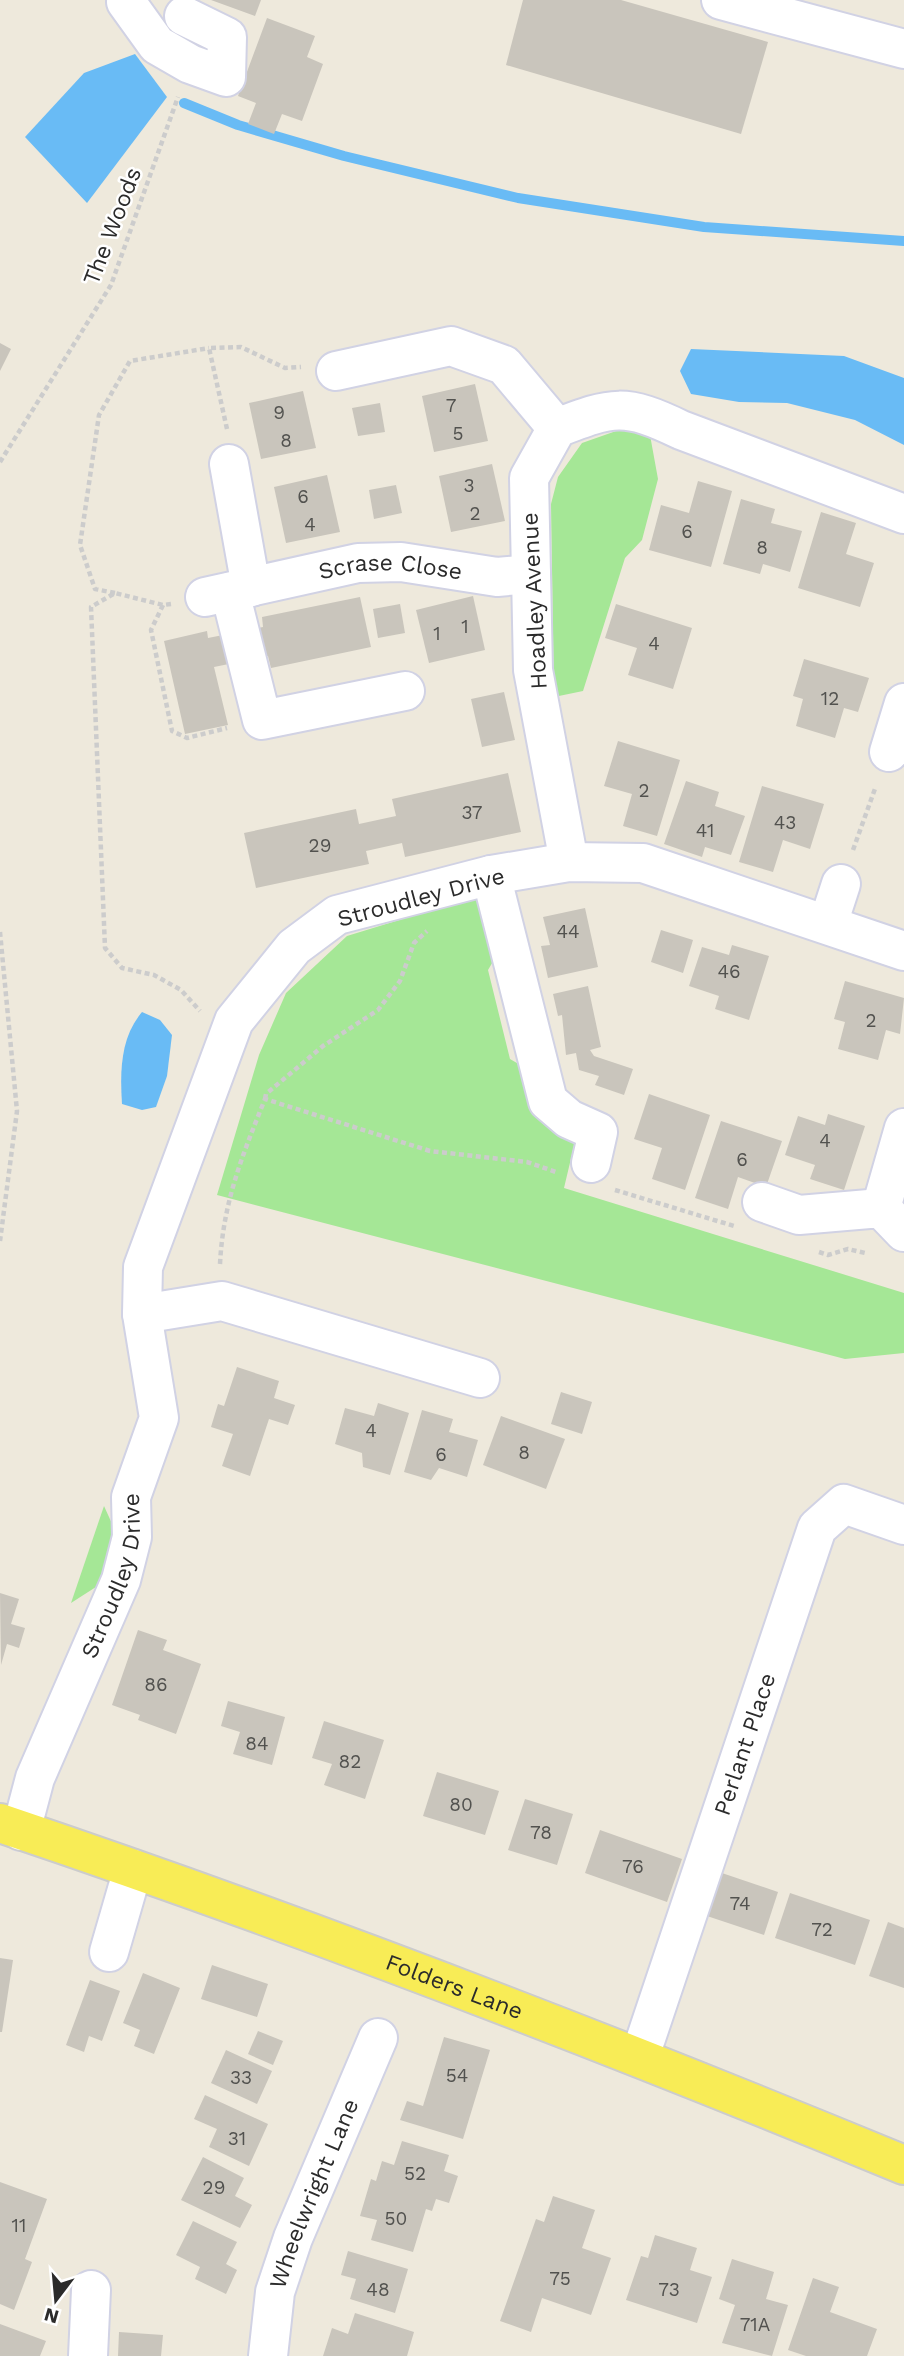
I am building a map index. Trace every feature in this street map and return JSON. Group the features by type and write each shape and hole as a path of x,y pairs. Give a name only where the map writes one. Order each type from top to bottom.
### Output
{"main road":[{"name":"Folders Lane","path":"11,1827 133,1869 640,2056 904,2165"}],"street":[{"path":"721,0 904,49"},
{"path":"123,1 157,45 190,64 226,77 227,37 184,16"},
{"path":"336,371 451,346 504,365 557,428 603,410 645,413 681,430 904,514"},
{"name":"Hoadley Avenue","path":"557,428 529,478 533,670 569,862"},
{"path":"229,464 229,592 262,720 405,691"},
{"name":"Scrase Close","path":"229,592 358,563 401,562 497,577 531,575"},
{"path":"889,752 904,703"},
{"name":"Stroudley Drive","path":"11,1827 121,1580 132,1536 131,1497 159,1418 142,1314 143,1267 234,1021 294,947 337,915 491,875 569,862 643,863 904,951"},
{"path":"491,875 548,1101 569,1119 589,1164"},
{"path":"828,924 841,884"},
{"path":"750,1215 892,1220 904,1128"},
{"path":"142,1314 222,1301 480,1378"},
{"name":"Perlant Place","path":"640,2056 817,1528 844,1504 904,1525"},
{"path":"109,1952 133,1869"},
{"name":"Wheelwright Lane","path":"268,2356 275,2292 293,2238 378,2038"},
{"path":"88,2356 91,2290"}],"path":[{"name":"The Woods","path":"0,462 111,285 190,64"},
{"path":"229,592 163,605 95,589 80,545 99,415 130,362 209,348 241,346 285,368 322,366 336,371"},
{"path":"209,348 232,450 229,464"},
{"path":"115,593 91,607 105,947 121,968 154,975 181,990 198,1010 234,1021"},
{"path":"163,605 151,630 172,731 187,738 262,720"},
{"path":"841,884 889,752"},
{"path":"222,1301 218,1288 222,1228 232,1181 266,1094 323,1046 378,1010 400,981 414,943 432,926"},
{"path":"0,932 17,1111 0,1241"},
{"path":"265,1099 430,1151 527,1162 589,1164 750,1215"},
{"path":"815,1251 828,1255 848,1249 865,1253"}],"green space":[{"path":"619,430 650,435 658,479 642,540 625,558 583,691 554,697 551,504 558,477 582,443"},
{"path":"481,895 498,953 488,970 510,1059 522,1066 577,1133 564,1188 904,1293 904,1353 845,1359 217,1195 259,1055 286,993 347,936"},
{"path":"104,1506 119,1539 99,1585 71,1603"}],"water":[{"path":"135,54 167,97 87,203 25,137 84,73"},
{"path":"691,349 844,356 904,378 904,445 855,420 787,403 739,402 691,394 680,371"},
{"path":"142,1012 160,1020 172,1035 167,1076 156,1107 142,1110 122,1104 121,1080 125,1044"}],"building":[{"path":"211,0 261,0 255,16"},
{"path":"523,0 621,0 768,42 741,134 506,65"},
{"path":"267,18 315,36 307,57 323,64 302,121 282,114 274,134 248,124 256,103 238,96"},
{"path":"0,343 11,349 0,371"},
{"path":"475,384 488,441 434,452 422,396"},
{"path":"303,391 316,448 261,459 249,403"},
{"path":"380,403 385,432 358,436 352,408"},
{"path":"492,464 505,521 451,532 439,476"},
{"path":"327,475 340,532 286,543 274,487"},
{"path":"698,481 732,491 711,567 649,550 661,505 689,513"},
{"path":"396,485 402,513 374,519 369,490"},
{"path":"741,499 775,509 771,523 802,531 790,572 763,564 760,574 723,564"},
{"path":"821,512 856,523 846,554 874,563 860,607 798,588"},
{"path":"473,596 485,650 429,663 416,610"},
{"path":"360,597 371,647 271,668 268,656 214,667 228,725 185,734 164,641 207,631 208,638 263,627 262,617"},
{"path":"400,604 405,633 378,638 373,609"},
{"path":"616,604 692,628 673,689 628,675 637,648 605,638"},
{"path":"804,659 869,678 858,712 844,708 835,738 796,726 803,699 793,696"},
{"path":"504,692 515,740 482,747 471,699"},
{"path":"618,741 680,760 657,836 623,826 632,794 604,786"},
{"path":"508,773 521,832 405,857 402,843 366,851 369,864 256,888 244,833 356,809 359,824 396,816 392,799"},
{"path":"686,781 719,792 715,806 745,816 731,855 705,847 702,857 664,844"},
{"path":"762,786 824,804 810,849 783,840 773,872 739,862"},
{"path":"585,908 598,967 548,978 541,946 550,945 543,917"},
{"path":"661,930 693,940 683,973 651,962"},
{"path":"732,945 769,956 749,1020 715,1009 719,996 689,986 702,947 729,955"},
{"path":"845,981 904,998 900,1034 886,1030 878,1060 838,1049 845,1022 834,1019"},
{"path":"588,986 601,1047 590,1050 594,1056 633,1069 624,1095 595,1085 599,1076 579,1070 576,1053 566,1055 562,1015 558,1016 553,994"},
{"path":"649,1094 710,1115 685,1190 652,1179 662,1148 634,1139"},
{"path":"828,1114 865,1126 844,1190 810,1179 815,1165 785,1155 798,1116 825,1125"},
{"path":"721,1121 782,1141 766,1187 738,1177 728,1209 695,1198"},
{"path":"237,1367 279,1381 274,1398 295,1405 288,1425 269,1419 250,1476 222,1466 233,1434 211,1427 218,1404 224,1406"},
{"path":"561,1392 592,1402 582,1434 551,1424"},
{"path":"378,1403 409,1413 390,1475 363,1467 362,1453 335,1444 345,1408 374,1416"},
{"path":"422,1410 453,1419 449,1432 478,1440 467,1477 439,1468 431,1480 404,1472"},
{"path":"501,1416 565,1439 546,1489 483,1465"},
{"path":"0,1593 19,1599 11,1624 25,1628 19,1648 7,1644 1,1665"},
{"path":"138,1630 167,1640 163,1650 201,1664 176,1734 138,1720 140,1715 112,1705"},
{"path":"228,1701 285,1717 272,1765 233,1754 240,1732 221,1726"},
{"path":"324,1721 384,1740 365,1799 324,1785 332,1764 312,1758"},
{"path":"437,1772 499,1791 485,1835 423,1816"},
{"path":"525,1799 573,1814 557,1865 508,1850"},
{"path":"600,1830 682,1859 667,1902 585,1873"},
{"path":"716,1871 778,1892 764,1935 701,1914"},
{"path":"790,1893 870,1920 855,1965 775,1938"},
{"path":"888,1922 904,1928 904,1988 869,1976"},
{"path":"0,1958 13,1960 2,2032 0,2032"},
{"path":"212,1965 268,1984 257,2017 201,1999"},
{"path":"143,1973 180,1988 154,2054 134,2046 140,2030 123,2023"},
{"path":"90,1980 120,1991 102,2041 89,2036 84,2052 66,2045"},
{"path":"258,2031 283,2041 273,2065 248,2054"},
{"path":"444,2037 490,2050 463,2139 400,2120 407,2101 423,2106"},
{"path":"226,2050 272,2071 257,2104 211,2083"},
{"path":"205,2095 268,2124 249,2166 209,2147 217,2129 194,2119"},
{"path":"402,2141 449,2155 444,2171 458,2176 449,2203 436,2199 432,2211 426,2209 413,2252 371,2240 377,2220 360,2216 371,2179 376,2181 382,2161 394,2165"},
{"path":"203,2157 244,2178 235,2196 252,2205 240,2228 181,2200"},
{"path":"0,2182 47,2199 25,2259 32,2262 14,2310 0,2304"},
{"path":"553,2196 595,2210 582,2248 611,2258 591,2315 542,2298 531,2332 500,2321 536,2219 544,2222"},
{"path":"193,2221 237,2242 226,2264 237,2270 226,2294 195,2279 200,2267 176,2255"},
{"path":"655,2235 697,2248 690,2270 712,2277 697,2323 626,2300 641,2256 648,2258"},
{"path":"348,2251 408,2269 395,2313 350,2299 356,2279 341,2275"},
{"path":"732,2259 774,2272 766,2299 788,2305 772,2356 722,2343 735,2305 719,2299"},
{"path":"813,2278 839,2287 830,2312 877,2329 867,2356 806,2356 788,2350"},
{"path":"355,2313 414,2332 407,2356 323,2356 332,2328 348,2334"},
{"path":"0,2324 46,2341 40,2356 0,2356"},
{"path":"119,2332 163,2335 161,2356 118,2356"}],"waterway":[{"path":"184,103 238,125 344,156 518,198 704,227 904,241"}]}
